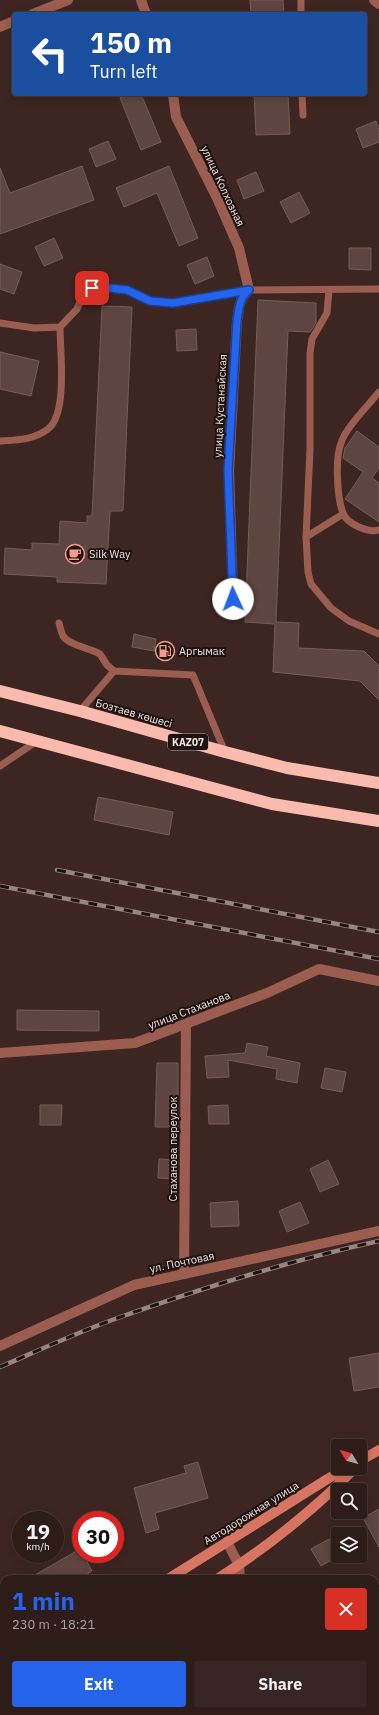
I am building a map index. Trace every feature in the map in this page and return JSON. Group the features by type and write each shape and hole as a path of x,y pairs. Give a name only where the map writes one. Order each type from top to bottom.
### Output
{"highway":[{"name":"Бозтаев көшесі","path":"0,691 80,710 225,752 287,768 379,783"},
{"path":"0,731 272,804 379,821"}],"main road":[{"path":"367,1457 379,1450"},
{"name":"Автодорожная улица","path":"174,1575 334,1475"},
{"path":"224,1575 239,1566 327,1496 348,1475"}],"street":[{"path":"38,12 68,0"},
{"path":"141,0 145,12"},
{"path":"374,0 379,4"},
{"path":"0,27 12,22"},
{"name":"улица Колхозная","path":"172,96 176,116 217,198 239,248 249,290"},
{"name":"улица Кустанайская","path":"233,599 228,470 238,314 243,295 249,290"},
{"name":"улица Стаханова","path":"0,1053 135,1044 267,993 319,969 379,981"},
{"name":"Стаханова переулок","path":"184,1274 186,1024"},
{"name":"ул. Почтовая","path":"0,1346 134,1285 379,1231"},
{"path":"227,1542 239,1566 240,1575"}],"lane":[{"path":"301,0 301,12"},
{"path":"302,96 303,115"},
{"path":"0,441 30,438 48,429 58,414 61,393 60,327 77,309 83,295 92,288 127,290 150,301 173,303 249,290 379,289"},
{"path":"329,290 327,313 312,339 311,344 310,449 306,537 308,572 311,584 316,592 331,608 349,621 379,634"},
{"path":"0,323 34,328 60,327"},
{"path":"379,392 344,435 340,444 337,458 343,514 358,528 373,532 379,530"},
{"path":"306,537 343,514"},
{"path":"59,623 62,635 66,639 81,647 95,650 100,654 110,669 114,671 193,675 225,752"},
{"path":"80,710 114,671"},
{"path":"0,766 36,741"}],"building":[{"path":"250,0 283,0 284,12 251,12"},
{"path":"125,96 142,96 161,142 141,150 120,98"},
{"path":"254,96 288,96 290,134 256,135"},
{"path":"376,121 379,130 379,142 363,148 356,129"},
{"path":"108,141 116,159 96,167 89,149"},
{"path":"82,166 94,200 0,234 0,168 10,193"},
{"path":"169,166 198,238 179,246 157,193 124,207 116,188"},
{"path":"256,172 264,191 244,199 237,180"},
{"path":"299,192 310,213 291,223 280,202"},
{"path":"54,238 63,258 44,266 35,247"},
{"path":"349,248 371,248 371,270 349,269"},
{"path":"207,257 214,276 195,284 187,265"},
{"path":"0,264 22,272 14,294 0,289"},
{"path":"258,300 316,303 316,323 310,332 288,331 276,622 299,623 298,648 364,651 379,666 379,700 360,681 273,672 275,624 245,622"},
{"path":"102,306 132,307 123,511 110,511 106,584 57,582 57,577 4,574 5,548 32,550 32,543 59,544 60,521 87,523 87,516 92,516"},
{"path":"196,329 197,350 177,351 176,330"},
{"path":"0,352 39,361 31,396 0,389"},
{"path":"357,431 379,447 379,468 372,478 379,483 379,522 345,499 363,472 343,458 345,448"},
{"path":"134,634 156,639 154,651 132,647"},
{"path":"98,797 173,812 169,835 94,820"},
{"path":"17,1010 99,1011 99,1031 17,1030"},
{"path":"247,1043 268,1047 266,1056 300,1063 297,1083 276,1079 277,1069 228,1060 229,1077 207,1078 205,1056 245,1053"},
{"path":"157,1063 178,1063 178,1127 155,1127"},
{"path":"325,1068 346,1072 342,1092 321,1088"},
{"path":"40,1105 62,1105 61,1125 40,1125"},
{"path":"228,1105 229,1124 209,1124 208,1106"},
{"path":"159,1159 178,1160 178,1179 158,1178"},
{"path":"328,1160 339,1184 320,1192 310,1169"},
{"path":"238,1201 239,1226 211,1227 210,1203"},
{"path":"300,1202 309,1223 287,1232 279,1211"},
{"path":"379,1353 379,1387 354,1391 349,1358"},
{"path":"198,1462 208,1498 155,1513 159,1529 146,1533 134,1488 186,1473 184,1466"},
{"path":"379,1509 379,1547 364,1519 367,1519 367,1516"},
{"path":"329,1539 331,1542 331,1560 321,1566 311,1549"},
{"path":"72,1554 72,1563 88,1563 92,1571 86,1575 35,1575 56,1563 64,1563 64,1558"}],"railway":[{"path":"57,870 379,932"},
{"path":"0,886 379,959"},
{"path":"0,1367 98,1325 178,1297 311,1257 379,1241"}],"place":[{"name":"Silk Way","path":"75,554"},
{"name":"Аргымак","path":"165,651"}],"route":[{"path":"92,288 127,290 150,301 173,303 249,290 243,295 239,306 237,321 228,470 233,599"}]}
